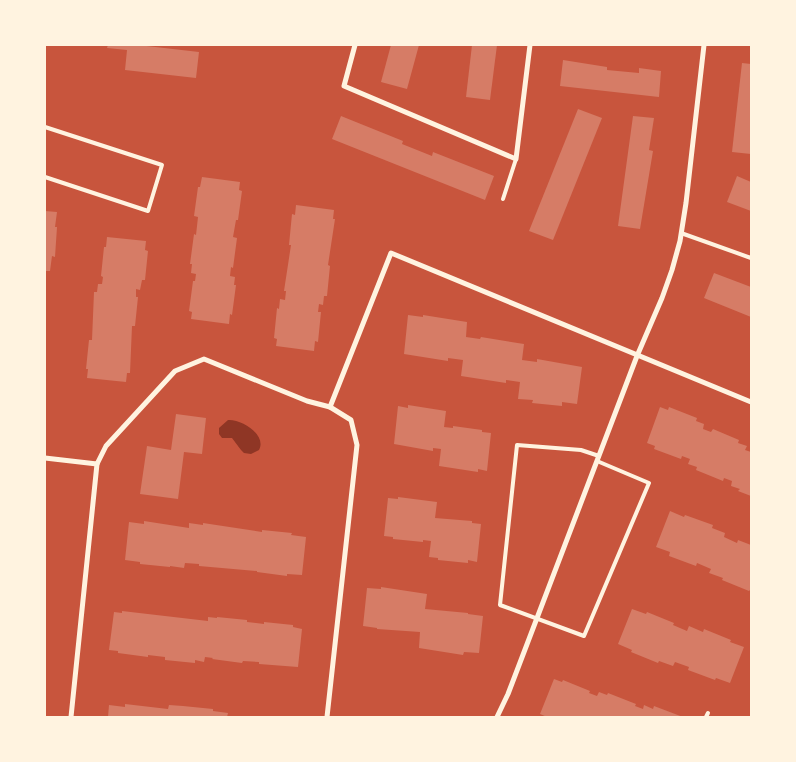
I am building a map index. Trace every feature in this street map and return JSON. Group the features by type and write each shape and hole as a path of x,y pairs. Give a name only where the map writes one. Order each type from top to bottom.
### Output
{"street":[{"path":"355,45 344,86 516,159 530,45"},
{"path":"497,717 508,694 637,356 672,270 681,233 704,45"},
{"path":"330,407 390,254 751,402"},
{"path":"71,717 97,464 106,446 175,371 204,359 307,401 330,407 351,420 357,444 327,717"},
{"path":"45,458 97,464"}],"lane":[{"path":"45,127 162,165 148,211 45,177"},
{"path":"503,199 516,159"},
{"path":"681,233 751,258"},
{"path":"517,445 581,450 649,483 584,636 537,618 500,606 517,445"}],"shaded area":[{"path":"228,420 240,422 252,429 260,439 259,450 251,454 244,453 232,438 222,438 219,434 219,428"}],"building":[{"path":"108,45 138,45 199,52 196,78 125,70 127,50 107,48"},
{"path":"391,45 419,45 407,89 381,82"},
{"path":"472,45 497,45 490,100 466,97"},
{"path":"563,60 607,67 607,70 639,73 639,68 661,71 659,97 560,86"},
{"path":"742,63 751,64 751,154 732,152"},
{"path":"578,109 602,118 553,240 529,231"},
{"path":"341,116 403,141 402,144 432,156 433,152 494,176 485,200 332,139"},
{"path":"633,116 654,118 649,150 653,151 640,229 618,226"},
{"path":"737,176 751,182 751,211 727,202"},
{"path":"202,177 240,182 239,190 242,191 238,220 236,220 233,237 237,238 233,268 231,267 230,276 235,277 234,285 236,285 229,324 191,319 192,312 189,311 193,281 195,281 196,274 191,273 192,264 190,264 198,217 194,216 198,187 200,187"},
{"path":"296,205 334,210 333,219 335,219 328,265 330,266 327,296 324,296 323,305 319,304 318,312 321,312 318,342 315,341 314,351 276,346 277,339 274,338 277,308 279,309 280,299 285,300 286,291 284,291 291,245 289,245 292,214 295,215"},
{"path":"45,211 57,212 55,257 52,256 50,271 45,271"},
{"path":"107,237 146,241 145,250 148,251 145,280 142,280 140,290 136,289 136,297 138,297 135,326 132,326 130,373 127,373 126,382 87,378 89,340 92,340 94,292 97,292 98,284 102,284 104,247 106,247"},
{"path":"714,273 751,287 751,317 704,298"},
{"path":"408,315 423,317 423,315 467,322 466,337 480,339 481,337 524,344 522,360 537,362 537,359 582,367 577,404 562,402 562,406 532,403 533,400 518,399 520,382 506,380 506,383 461,376 463,360 448,358 448,361 404,354"},
{"path":"408,405 446,411 444,427 453,428 453,426 491,433 487,471 478,469 478,472 439,466 441,449 433,448 433,451 394,444 398,406 408,408"},
{"path":"660,407 668,410 669,407 697,418 696,421 704,424 703,429 711,432 713,429 739,440 738,443 747,446 745,450 751,452 751,496 731,486 732,481 724,478 723,481 696,470 697,467 688,464 690,459 682,456 681,459 654,449 655,446 647,443"},
{"path":"176,414 206,418 202,454 184,452 178,499 140,494 147,446 171,450"},
{"path":"398,497 437,502 435,518 472,521 472,523 481,524 477,562 468,560 468,563 438,560 438,558 429,557 431,541 393,539 393,537 384,536 388,498 398,499"},
{"path":"670,511 713,525 712,528 725,533 724,537 737,543 738,540 751,545 751,589 749,591 722,580 723,578 709,573 711,569 697,563 696,566 669,556 670,552 656,547"},
{"path":"144,521 189,528 189,523 203,525 203,523 262,532 262,530 292,533 291,535 306,537 302,575 287,574 287,576 185,563 184,568 170,567 140,564 140,562 125,560 129,522 144,524"},
{"path":"381,587 427,594 425,609 483,616 479,653 464,652 463,655 419,648 420,632 377,629 363,626 367,588 381,589"},
{"path":"632,609 646,614 647,612 674,623 673,625 687,631 689,626 703,632 704,629 744,647 730,683 716,678 715,680 688,670 689,667 675,662 673,666 659,661 658,663 631,652 632,650 618,644"},
{"path":"122,611 208,621 208,617 217,617 264,624 264,622 293,625 293,627 302,629 298,667 259,664 259,662 243,661 242,663 205,657 204,662 195,660 195,663 165,660 165,657 118,653 118,651 109,650 114,612 122,613"},
{"path":"554,679 562,682 563,680 590,691 589,693 597,696 599,692 607,695 608,693 636,704 635,706 643,709 644,705 653,709 654,706 683,717 547,717 540,714"},
{"path":"125,704 168,709 169,705 183,706 213,709 213,711 228,713 227,717 108,717 109,705 125,707"}]}
